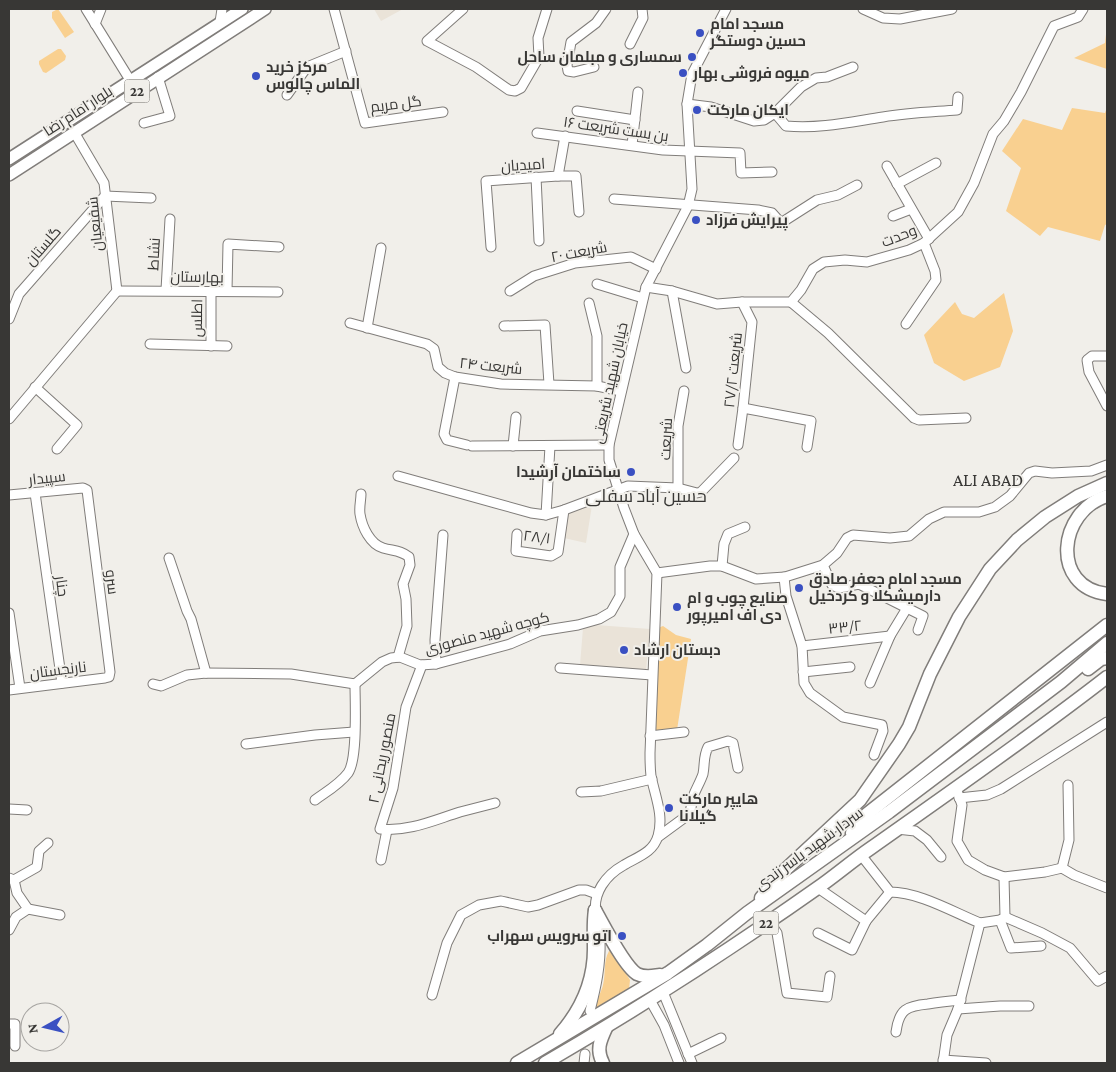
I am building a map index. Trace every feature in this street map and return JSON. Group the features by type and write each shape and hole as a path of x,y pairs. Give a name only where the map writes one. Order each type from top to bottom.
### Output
{"highway":[{"path":"747,913 786,869 860,800 909,727 930,674 968,601 990,568 1017,540 1045,517 1078,496 1107,483"},
{"path":"1107,496 1084,509 1073,523 1067,541 1067,557 1072,571 1081,584 1096,593 1107,594"},
{"path":"840,847 867,814 1107,625"},
{"name":"سردار شهید یاسر زندی","path":"517,1063 668,973 1060,682 1107,643"},
{"path":"1060,682 1072,681 1102,659 1107,658"},
{"name":"22","path":"545,1063 663,992 818,888 897,829 957,793 1107,677"},
{"path":"595,910 610,938 636,973 649,977 668,973"},
{"path":"554,1042 571,1022 586,994 594,950 593,925 595,910"},
{"path":"603,1063 598,1049 606,1028"}],"main road":[{"name":"بلوار امام رضا","path":"9,159 242,9"},
{"name":"بلوار امام رضا","path":"9,174 265,9"},
{"path":"80,113 87,124"}],"street":[{"path":"86,9 130,80"},
{"path":"95,24 101,9"},
{"path":"220,22 222,9"},
{"path":"286,95 307,67 346,51 334,9"},
{"path":"463,9 427,41 476,67 509,90 515,91 521,88 539,57 538,38 547,9"},
{"path":"594,67 574,72 568,71 566,65 571,42 596,23 606,9"},
{"path":"630,44 643,18 642,9"},
{"name":"خیابان شهید شریعتی","path":"657,573 634,534 617,489 609,460 609,445 646,287 688,206 692,189 687,104 692,74 726,9"},
{"path":"863,9 873,10 883,18 900,19 952,9"},
{"name":"وحدت","path":"791,302 801,290 813,269 824,262 845,260 867,262 909,250 927,241 958,212 974,183 993,134 1004,121 1021,92 1054,26 1078,17 1083,9"},
{"name":"گل مریم","path":"346,51 365,123 443,112"},
{"path":"687,104 711,107 754,121 764,120 775,113 801,87 816,78 828,77 853,67"},
{"path":"144,123 170,116 158,77"},
{"path":"632,145 638,92"},
{"path":"775,113 786,126 841,125 884,117 956,110 958,97"},
{"path":"577,111 635,120"},
{"name":"شفیعیان","path":"74,132 104,183 117,291"},
{"name":"بن بست شریعت ۱۶","path":"537,133 663,150 740,152 741,173 772,172"},
{"name":"امیدیان","path":"491,247 486,181 558,176 565,136"},
{"path":"898,184 936,164"},
{"path":"888,166 927,241 935,271 936,280 906,324"},
{"path":"558,176 576,176 578,212"},
{"path":"536,177 539,241"},
{"path":"614,199 758,210 772,213 782,223 816,200 838,195 857,185"},
{"path":"105,196 151,198"},
{"name":"گلستان","path":"9,319 20,294 105,196"},
{"path":"893,216 911,209"},
{"name":"نشاط","path":"166,290 170,219"},
{"path":"227,291 228,244 279,246"},
{"path":"367,328 381,248"},
{"name":"شریعت ۲۰","path":"510,291 534,276 575,263 631,256 656,268"},
{"path":"596,284 643,298"},
{"path":"646,287 672,291 718,304 791,302 828,333 914,418 920,420 966,418"},
{"path":"9,419 117,291"},
{"name":"بهارستان","path":"117,291 278,292"},
{"name":"اطلس","path":"210,346 211,291"},
{"path":"672,291 686,368"},
{"name":"شریعت ۲۷/۲","path":"738,445 744,408 752,322 742,302"},
{"path":"589,303 597,336 597,386"},
{"name":"شریعت ۲۴","path":"350,323 427,344 434,349 438,366 445,374 455,377 501,384 597,386 621,391"},
{"path":"504,326 545,326 549,384"},
{"path":"150,344 227,346"},
{"path":"1107,356 1092,356 1087,360 1088,372 1107,406"},
{"path":"455,377 444,434 447,440 470,445 609,445"},
{"path":"35,387 77,425 57,449"},
{"name":"شریعت","path":"678,488 678,426 684,391"},
{"path":"744,408 811,421 807,447"},
{"path":"513,446 516,417"},
{"path":"546,515 550,446"},
{"path":"398,476 531,513 546,515 628,486 678,488 697,493 701,492 734,458"},
{"path":"658,837 659,809 652,779 650,736 657,573 722,566 756,579 784,578 823,565 838,553 847,538 853,536 890,538 909,536 929,519 944,512 979,512 995,507 1010,496 1023,482 1028,473 1034,471 1052,473 1091,471 1107,465"},
{"name":"سپیدار","path":"9,495 84,488 87,490"},
{"name":"سرو","path":"87,490 110,677"},
{"name":"چنار","path":"35,493 62,683"},
{"path":"153,684 161,686 187,675 206,673 291,674 355,684 382,662 398,657 407,626 406,599 403,584 410,565 409,557 404,552 383,548 374,543 365,530 360,514 361,494"},
{"name":"۲۸/۱","path":"517,534 516,551 551,556 558,552 564,510"},
{"path":"722,566 724,544 728,534 745,526"},
{"path":"436,664 435,640 443,534"},
{"name":"کوچه شهید منصوری","path":"398,657 422,665 436,664 510,644 540,631 578,625 599,619 611,612 620,596 620,567 634,534"},
{"path":"169,558 191,619 206,673"},
{"path":"823,565 832,585 839,588 860,584 923,616 918,630"},
{"path":"784,578 786,596 802,646 804,683 810,693 843,717 882,725 883,731 874,755"},
{"path":"870,683 890,636 907,608"},
{"path":"9,613 20,688"},
{"name":"۳۳/۲","path":"802,646 890,636"},
{"name":"منصور ریحانی ۲","path":"387,830 380,829 393,788 406,707 422,665"},
{"path":"803,672 850,667"},
{"path":"560,668 652,674"},
{"name":"نارنجستان","path":"9,690 110,677"},
{"path":"315,800 338,783 350,771 354,754 355,684"},
{"path":"1107,722 1001,789 987,795 957,793 962,806 958,841 968,860 985,870 1004,877 1062,868 1074,875 1107,888"},
{"path":"246,744 354,732"},
{"path":"650,736 684,732"},
{"path":"590,1011 598,979 600,956 599,930 595,910 597,894 604,880 624,865 645,854 652,848 658,837 688,815 704,770 704,756 708,747 728,741 733,743 738,768"},
{"path":"582,792 601,791 652,779"},
{"path":"1062,868 1069,840 1068,785"},
{"path":"381,860 387,830 424,825 459,812 495,803"},
{"path":"9,809 27,810"},
{"path":"897,829 915,831 927,840 941,857"},
{"path":"28,909 17,893 12,879 37,867 39,851 48,843"},
{"path":"861,855 890,892"},
{"path":"1004,877 1003,918 1011,948 1041,946"},
{"path":"818,888 866,921"},
{"path":"432,995 447,943 462,915 479,905 501,901 528,907 538,906 579,890 586,890 597,894"},
{"path":"818,933 852,950 866,921 890,892"},
{"path":"890,892 915,895 980,923 1003,918 1042,933 1070,948 1098,982 1107,976"},
{"path":"9,930 16,917 28,909 60,915"},
{"path":"769,921 777,933 787,993 827,997 830,976"},
{"path":"980,923 961,1000 947,1035 943,1062 986,1063"},
{"path":"663,992 692,1063"},
{"path":"650,1000 664,1025 679,1063"},
{"path":"896,1032 900,1018 911,1006 961,1000"},
{"path":"958,1010 1000,1006 1029,1006"},
{"path":"9,1024 15,1024 15,1046"},
{"path":"688,1054 721,1038"}],"shaded area":[{"path":"58,9 74,32 65,38 52,18 52,12"},
{"path":"374,9 403,9 381,21"},
{"path":"1107,26 1107,69 1074,58 1105,43"},
{"path":"61,49 66,56 65,60 46,73 43,72 39,61"},
{"path":"1107,107 1107,224 1100,241 1048,227 1040,236 1006,211 1021,168 1002,151 1023,119 1062,130 1072,108 1105,113"},
{"path":"1004,293 1013,331 1000,367 964,381 934,363 924,335 955,302 962,314 974,318"},
{"path":"592,505 586,543 564,538 566,513 579,507"},
{"path":"596,625 650,629 646,670 580,665 583,628"},
{"path":"663,626 676,635 691,639 677,730 652,731 658,628"},
{"path":"609,951 613,952 630,980 629,990 596,1009 604,981 606,959"}],"place":[{"name":"مسجد امام حسین دوستگر","path":"700,33"},
{"name":"سمساری و مبلمان ساحل","path":"692,57"},
{"name":"میوه فروشی بهار","path":"683,73"},
{"name":"مرکز خرید الماس چالوس","path":"256,76"},
{"name":"ایکان مارکت","path":"697,110"},
{"name":"پیرایش فرزاد","path":"696,220"},
{"name":"ساختمان آرشیدا","path":"631,472"},
{"name":"مسجد امام جعفر صادق دارمیشکلا و کردخیل","path":"799,588"},
{"name":"صنایع چوب و ام دی اف امیرپور","path":"677,607"},
{"name":"دبستان ارشاد","path":"624,650"},
{"name":"هایپر مارکت گیلانا","path":"669,808"},
{"name":"اتو سرویس سهراب","path":"622,936"}],"district":[{"name":"ALI ABAD","path":"988,480"},
{"name":"حسین آباد سفلی","path":"646,496"}]}
